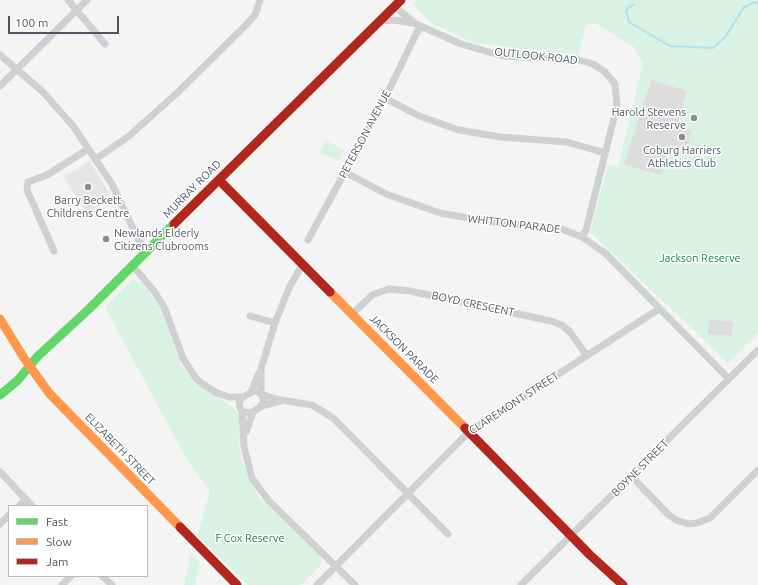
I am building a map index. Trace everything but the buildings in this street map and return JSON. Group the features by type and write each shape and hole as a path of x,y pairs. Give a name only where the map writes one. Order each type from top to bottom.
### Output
{"street":[{"path":"68,0 105,44"},
{"path":"0,86 87,0"},
{"path":"96,159 129,136 182,88 244,28 255,15 260,0"},
{"name":"MURRAY ROAD","path":"0,395 18,380 37,357 398,3"},
{"name":"OUTLOOK ROAD","path":"398,3 418,25"},
{"name":"OUTLOOK ROAD","path":"380,21 394,20 418,25 461,44 503,56 579,60 594,64 605,72 615,84 617,106 586,230 582,237"},
{"name":"PETERSON AVENUE","path":"308,240 385,98 418,25"},
{"path":"0,55 18,68 43,92 72,126 112,184 138,239 146,251"},
{"path":"385,98 419,116 459,130 500,137 567,142 605,153"},
{"path":"54,251 27,190 28,182 47,175 88,149"},
{"name":"WHITTON PARADE","path":"344,172 386,194 440,213 497,223 559,228 582,237 605,253 729,379"},
{"name":"JACKSON PARADE","path":"219,180 604,569 622,585"},
{"path":"132,265 154,290 164,307 176,343 188,368 201,383 246,413 253,412 261,406 264,401 261,394 261,369"},
{"path":"302,265 289,288 275,323 261,369 251,392 243,397 239,402 245,438 247,463 252,478 269,501 354,585"},
{"name":"BOYD CRESCENT","path":"352,314 372,295 388,289 410,291 551,321 570,332 587,356"},
{"name":"CLAREMONT STREET","path":"317,585 469,432 659,309"},
{"path":"250,316 275,323"},
{"name":"ELIZABETH STREET","path":"0,319 29,367 49,394 237,585"},
{"name":"BOYNE STREET","path":"521,585 758,350"},
{"path":"251,392 285,401 312,405 333,418 448,534"},
{"path":"217,393 230,397 243,397"},
{"path":"261,406 285,401"},
{"path":"245,438 253,412"},
{"path":"631,476 668,514 676,520 689,524 697,523 710,518 758,470"},
{"path":"0,472 31,505"},
{"path":"20,505 26,500"},
{"path":"0,524 8,516"},
{"path":"62,585 70,577"},
{"path":"103,577 112,585"}],"shaded area":[{"name":"Barry Beckett Childrens Centre","path":"90,161 112,198 87,213 63,177"}],"green space":[{"name":"Jackson Reserve","path":"418,0 758,0 758,333 728,363 590,232 608,165 618,167 643,64 634,47 595,23 586,25 578,56 474,43 431,23 413,5"},
{"path":"325,140 344,150 339,161 320,153"},
{"name":"F Cox Reserve","path":"133,279 142,283 157,302 181,365 201,387 233,407 238,414 240,420 239,440 241,459 258,496 321,556 322,561 320,566 301,585 248,585 197,536 210,491 186,458 105,307"},
{"path":"191,553 200,563 195,585 184,585"}],"waterway":[{"path":"634,4 626,10 629,22 670,46 713,48 726,36 744,7 755,2 758,3"}],"traffic: fast":[{"path":"0,395 18,380 37,357 89,309 174,224"}],"traffic: slow":[{"path":"330,292 465,428"},
{"path":"0,319 24,358 49,393 180,527"}],"traffic: jam":[{"path":"174,224 401,0"},
{"path":"219,180 330,292"},
{"path":"465,428 590,555 623,585"},
{"path":"180,527 237,585"}],"place":[{"name":"Harold Stevens Reserve","path":"694,118"},
{"name":"Coburg Harriers Athletics Club","path":"682,137"},
{"name":"Barry Beckett Childrens Centre","path":"88,187"},
{"name":"Newlands Elderly Citizens Clubrooms","path":"106,239"}]}
